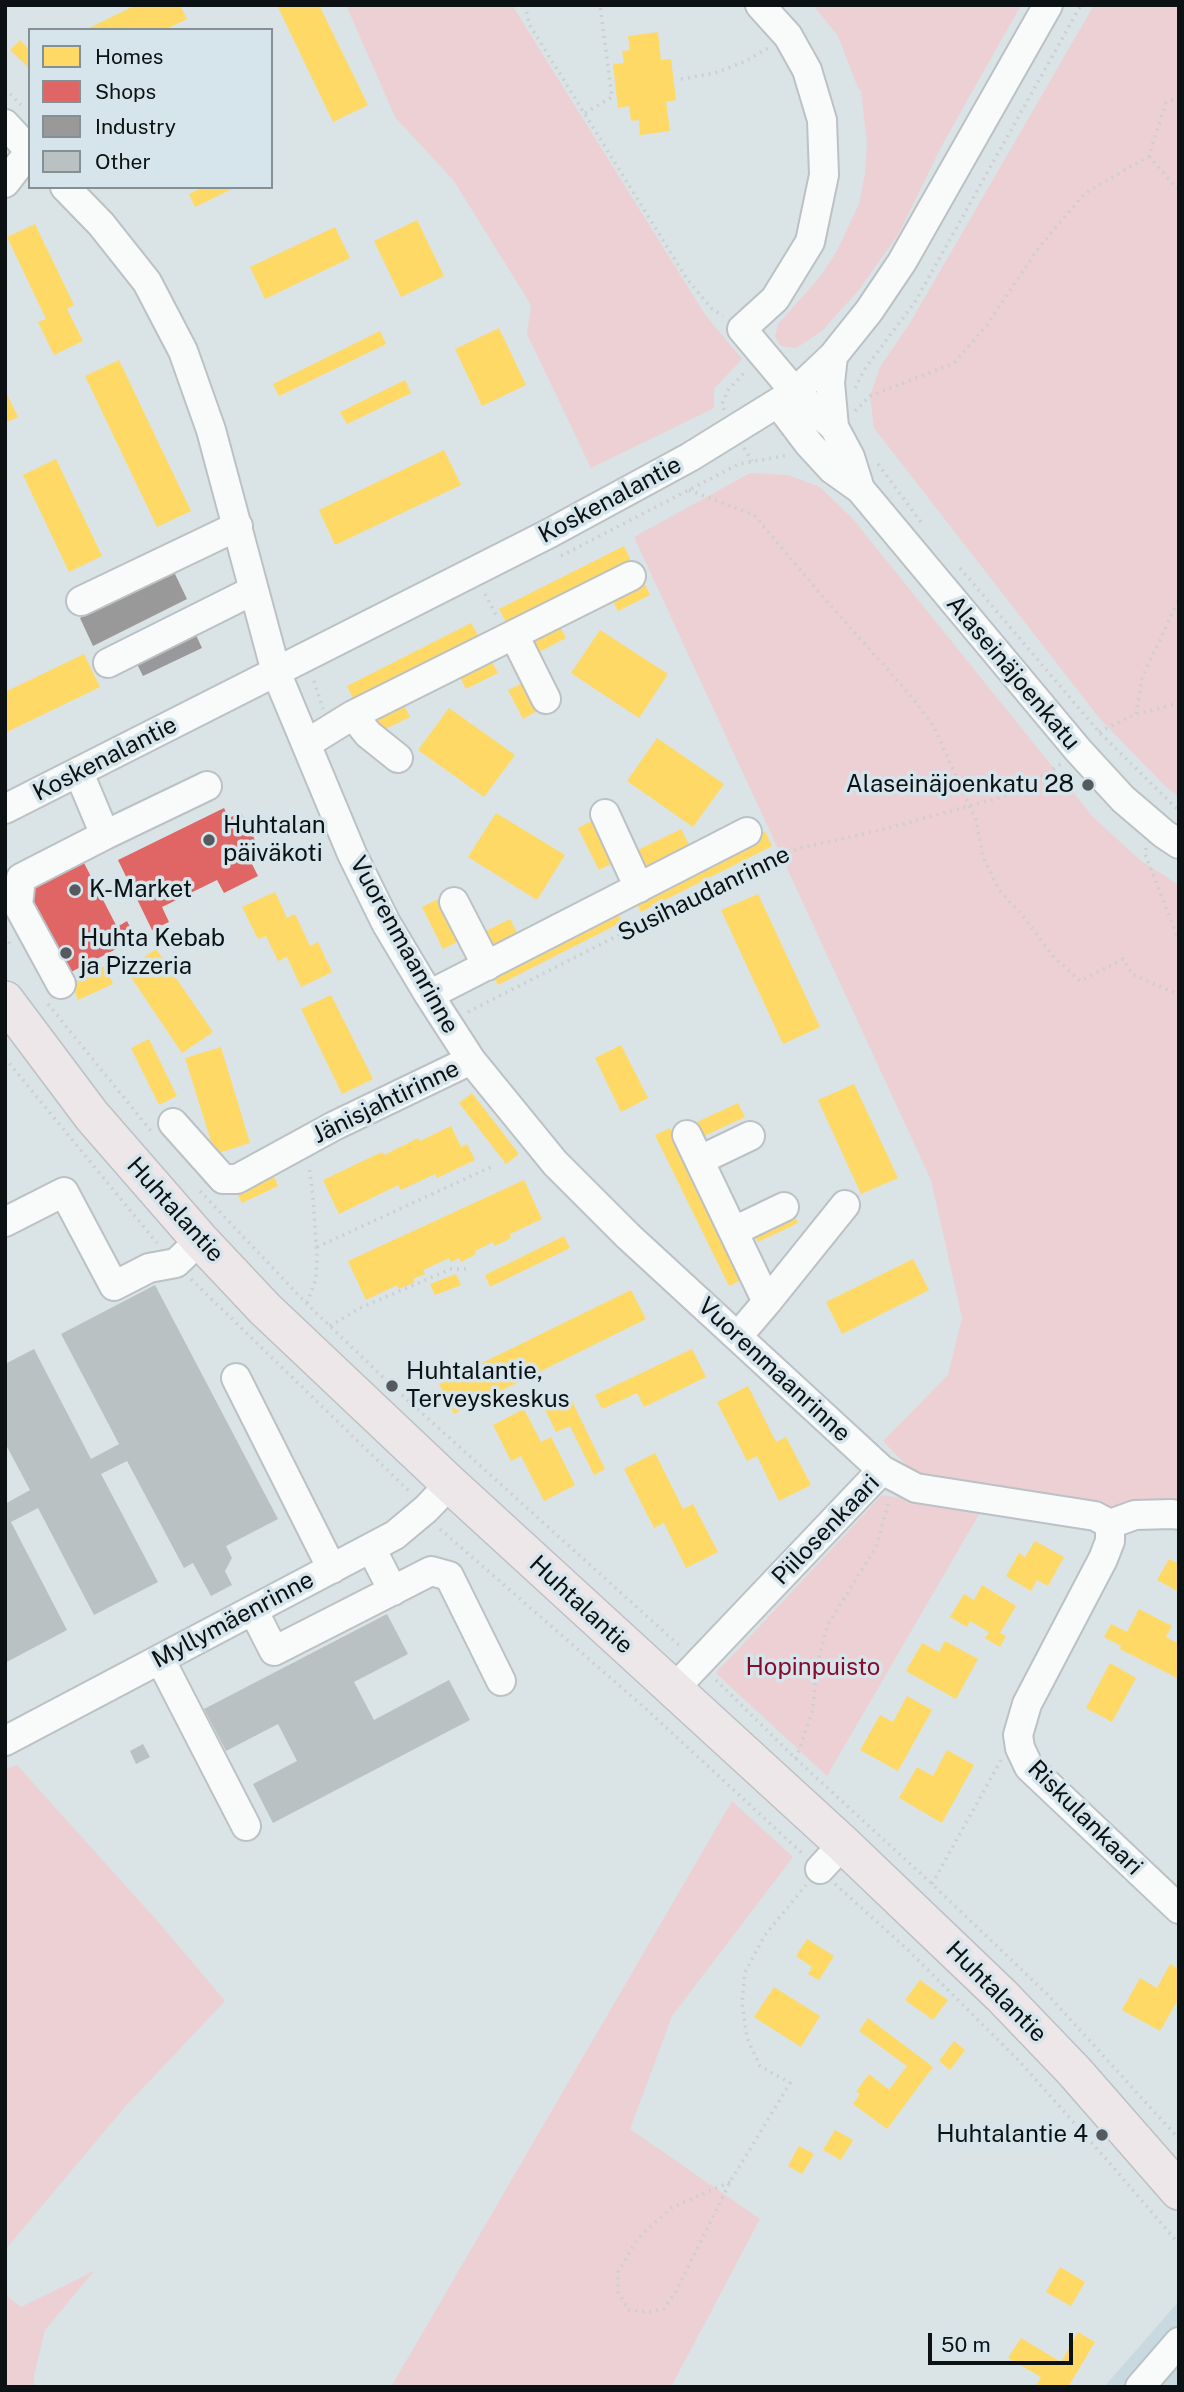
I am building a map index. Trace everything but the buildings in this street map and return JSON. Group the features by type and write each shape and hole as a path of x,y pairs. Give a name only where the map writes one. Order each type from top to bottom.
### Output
{"main road":[{"name":"Huhtalantie","path":"36,993 92,1116 188,1251 265,1309 438,1497 673,1690 831,1857 1011,2005 1074,2071 1179,2191"}],"street":[{"path":"760,5 788,36 807,70 822,120 824,175 810,242 775,299 742,329 787,398"},
{"name":"Koskenalantie","path":"5,809 573,520 691,457 787,398 833,356 869,311 902,262 1048,5"},
{"path":"5,124 28,149"},
{"path":"5,183 28,154"},
{"name":"Vuorenmaanrinne","path":"67,189 101,224 147,282 183,351 211,430 276,672 318,736 352,854 386,923 439,990 471,1060 555,1163 628,1236 888,1474"},
{"name":"Alaseinäjoenkatu","path":"833,356 831,383 860,489"},
{"name":"Alaseinäjoenkatu","path":"787,398 843,420"},
{"name":"Alaseinäjoenkatu","path":"787,398 809,444 832,469 860,489 1077,750 1123,799 1179,844"},
{"path":"81,601 238,526"},
{"path":"318,736 354,715 631,576"},
{"path":"108,663 254,590"},
{"path":"514,635 546,699"},
{"path":"354,715 368,734 398,758"},
{"path":"79,773 105,835"},
{"path":"36,993 18,905 21,878 207,786"},
{"path":"605,814 639,888"},
{"path":"439,990 747,832"},
{"path":"454,902 487,966"},
{"name":"Jänisjahtirinne","path":"164,1129 223,1179 237,1179 471,1060"},
{"path":"687,1135 767,1302"},
{"path":"700,1160 750,1136"},
{"path":"5,1222 64,1192 114,1286 188,1251"},
{"path":"738,1336 845,1205"},
{"path":"734,1231 784,1207"},
{"path":"236,1378 331,1569"},
{"name":"Piilosenkaari","path":"673,1690 888,1474 916,1488 1095,1516 1110,1524"},
{"name":"Myllymäenrinne","path":"5,1741 395,1535 438,1497"},
{"path":"1110,1524 1135,1516 1179,1515"},
{"name":"Riskulankaari","path":"1110,1524 1110,1541 1103,1559 1027,1704 1018,1735 1020,1748 1029,1767 1179,1909"},
{"path":"371,1548 393,1591"},
{"path":"253,1610 274,1651 431,1571 449,1576 501,1681"},
{"path":"160,1659 246,1826"},
{"path":"1140,2387 1179,2342"}],"path":[{"path":"525,5 529,24 687,279 711,308 742,329"},
{"path":"585,114 612,97 600,5"},
{"path":"681,79 715,74 746,61 788,36"},
{"path":"843,420 870,396 954,363 987,325 1039,247 1085,193 1149,156 1166,102 1179,98"},
{"path":"1149,156 1179,191"},
{"path":"874,458 926,528"},
{"path":"689,490 754,515 911,696 934,727 976,820 983,856 999,890 1023,915 1053,957 1080,981 1123,959 1132,974 1179,995"},
{"path":"959,567 1099,732 1179,811"},
{"path":"1136,714 1142,678 1179,599"},
{"path":"314,681 318,736"},
{"name":"Susihaudanrinne","path":"467,1013 754,866 801,848 998,798 1030,783 1099,732 1136,714 1179,703"},
{"path":"1149,821 1145,854 1179,941"},
{"path":"5,936 12,947"},
{"path":"439,990 467,1013 473,1022"},
{"path":"36,993 164,1129"},
{"path":"5,1058 188,1251 210,1300 438,1497 436,1526 645,1708 831,1857 907,1949 1020,2062 1179,2244"},
{"path":"301,1145 309,1167 317,1247 316,1279 307,1304"},
{"path":"317,1247 494,1166"},
{"path":"198,1189 307,1304 449,1440 699,1663 796,1759 1048,1995 1179,2139"},
{"path":"330,1326 360,1307 450,1269 470,1269"},
{"path":"796,1759 813,1709 816,1668 828,1624 876,1547 888,1474"},
{"path":"932,1884 1003,1757 1020,1748"},
{"path":"730,2182 671,2208 638,2238 618,2272 618,2292 629,2309 649,2312 664,2309 676,2291 730,2182 790,2083 760,2066 747,2039 742,2002 746,1972 765,1935 796,1895 831,1857"}],"shaded area":[{"path":"1179,2301 1179,2387 1104,2387"}],"green space":[{"path":"346,5 512,5 706,316 742,359 714,389 714,408 591,468 527,334 531,305 454,181 395,117"},
{"path":"813,5 1021,5 941,147 898,235 858,291 822,331 796,348 781,346 775,337 778,324 819,278 837,251 859,204 867,143 861,91 838,36"},
{"path":"1094,5 1179,5 1179,797 1100,719 874,428 870,396 880,367 910,323"},
{"path":"750,473 788,475 820,487 853,519 1093,817 1140,860 1179,885 1179,1505 1154,1500 1138,1525 1109,1506 988,1489 913,1472 883,1441 948,1375 962,1318 931,1180 634,537"},
{"name":"Hopinpuisto","path":"882,1495 981,1511 827,1776 716,1673"},
{"path":"17,1765 161,1925 225,2001 123,2109 5,2250 5,1769"},
{"path":"732,1801 793,1857 672,2016 630,2129 760,2219 671,2387 391,2387"},
{"path":"94,2271 45,2330 34,2387 5,2387 5,2294 21,2307"}],"place":[{"name":"Alaseinäjoenkatu 28","path":"1088,785"},
{"name":"Huhtalan päiväkoti","path":"209,840"},
{"name":"K-Market","path":"75,890"},
{"name":"Huhta Kebab ja Pizzeria","path":"66,953"},
{"name":"Huhtalantie, Terveyskeskus","path":"392,1386"},
{"name":"Huhtalantie 4","path":"1102,2135"}]}
